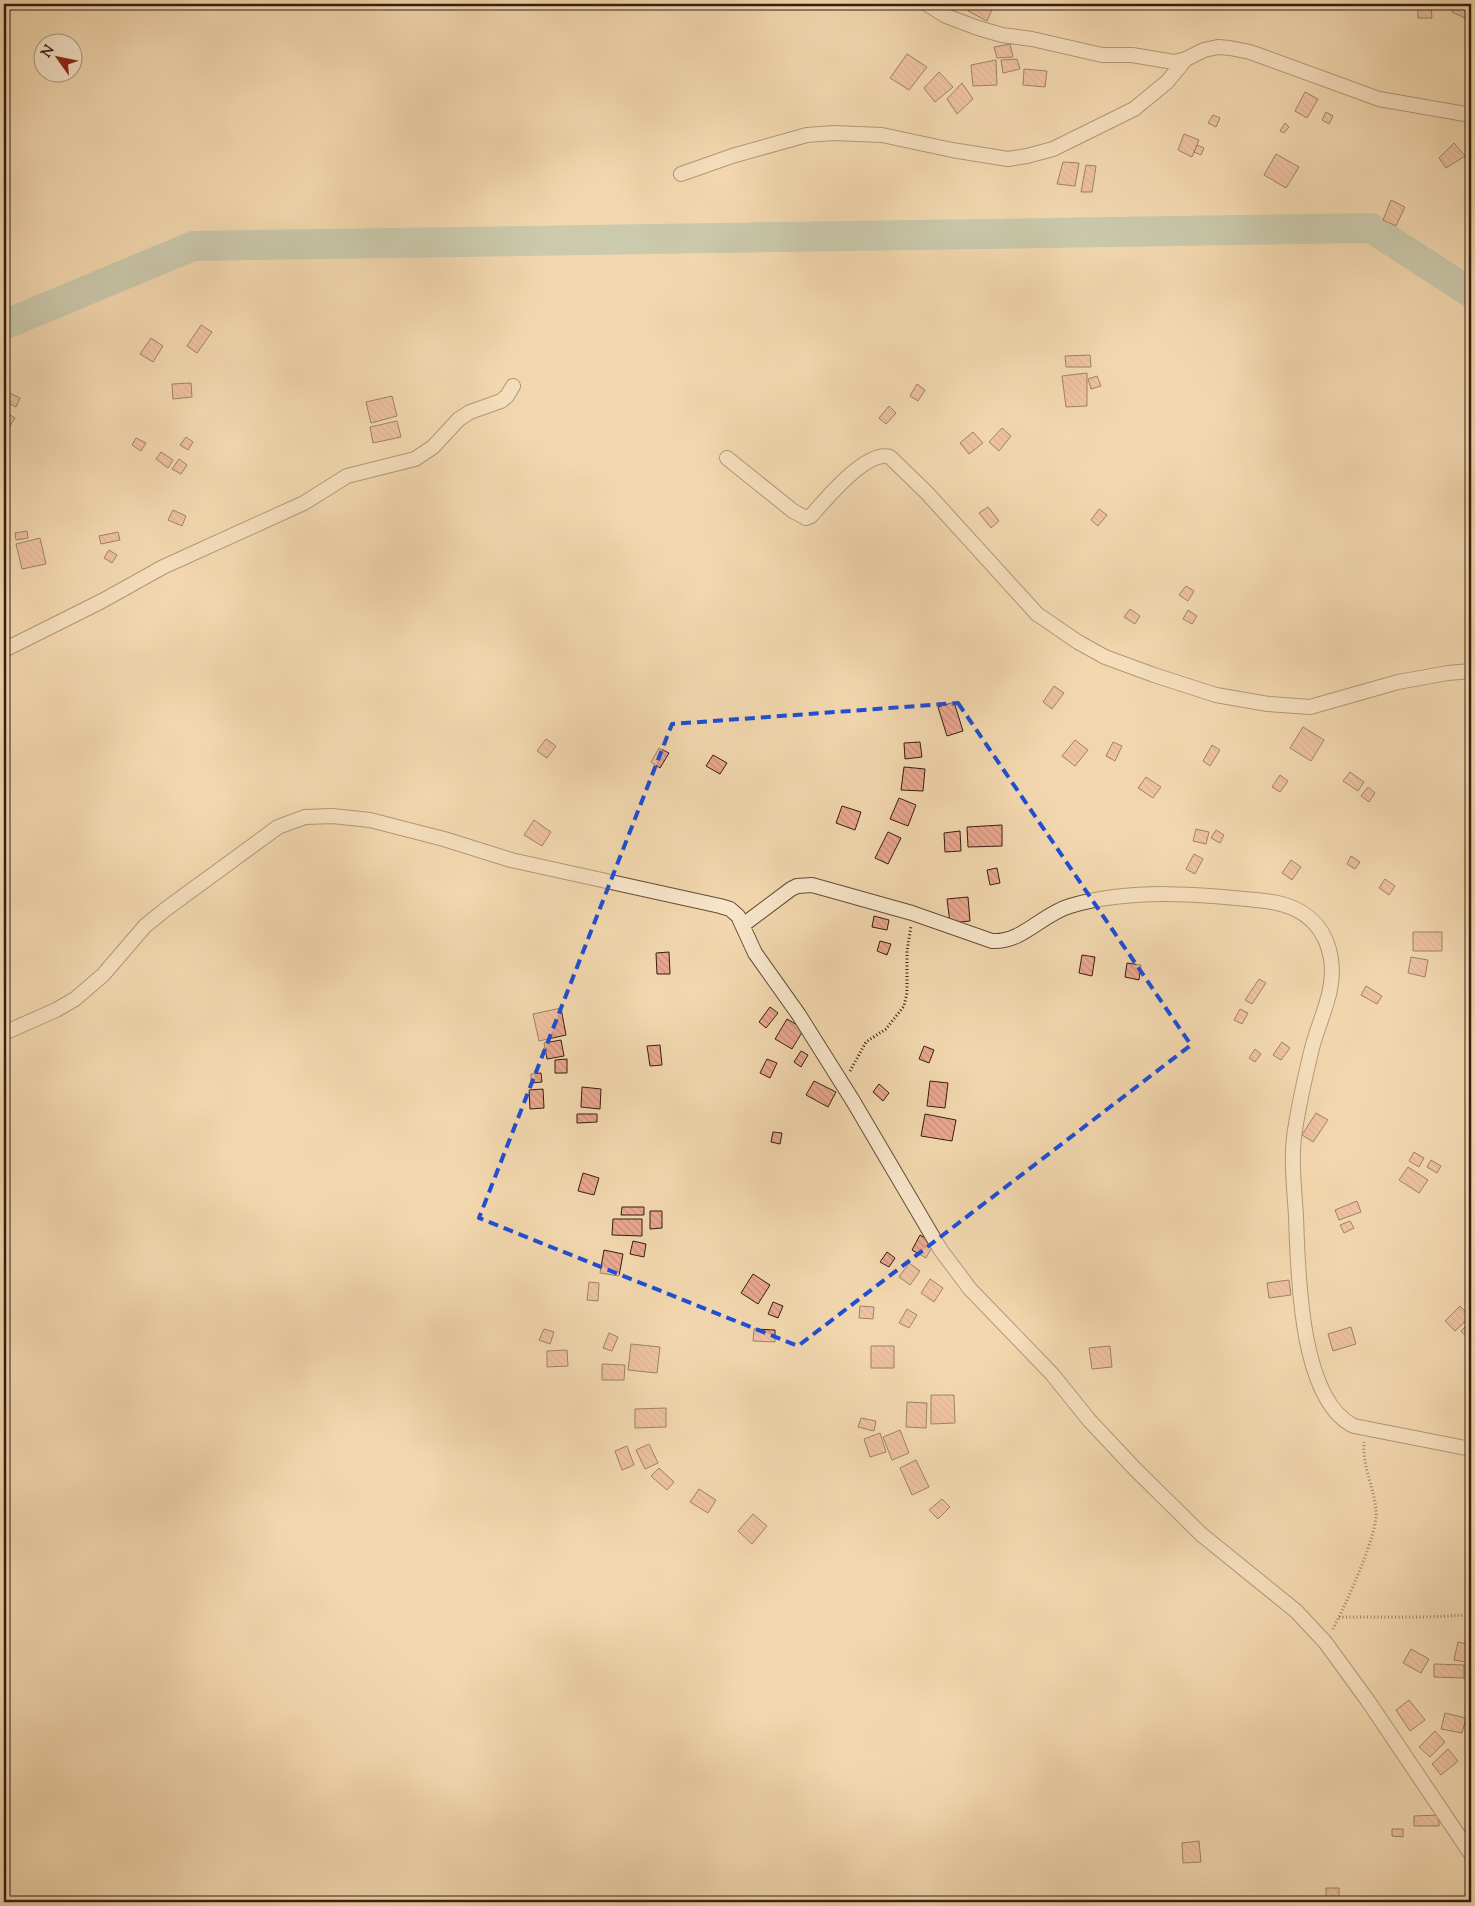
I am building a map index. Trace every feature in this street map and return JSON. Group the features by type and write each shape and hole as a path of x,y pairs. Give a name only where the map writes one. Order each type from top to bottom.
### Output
{"street":[{"path":"927,4 946,16 1002,35 1032,39 1076,51 1102,55 1132,55 1169,62 1186,59 1204,50 1218,47 1250,52 1379,99 1471,114"},
{"path":"681,174 732,156 807,135 834,133 882,135 952,150 1008,159 1027,156 1053,149 1134,109 1167,82 1186,59"},
{"path":"4,650 53,627 163,567 304,503 347,476 415,459 433,447 459,419 470,412 501,401 507,396 513,386"},
{"path":"727,458 793,511 806,518 811,516 834,490 858,469 877,456 884,455 890,457 926,493 1036,614 1078,642 1105,657 1216,695 1268,704 1310,707 1398,682 1471,671"},
{"path":"4,1033 56,1010 75,999 103,975 145,926 166,909 278,827 304,817 332,816 370,820 511,860 720,906 730,910 743,925 755,953 799,1015 842,1084 936,1242 970,1289 1052,1374 1089,1420 1135,1469 1202,1535 1296,1611 1325,1642 1471,1854"},
{"path":"743,925 783,894 797,886 803,885 825,888 912,912 983,940 999,942 1012,938 1050,915 1069,907 1109,897 1173,894 1227,897 1289,906 1299,910 1319,929 1330,956 1332,969 1328,1000 1312,1047 1293,1145 1298,1277 1306,1332 1317,1378 1336,1414 1344,1421 1365,1429 1471,1449"}],"path":[{"path":"842,1084 866,1042 886,1029 904,1006 907,993 908,951 912,912"},
{"path":"1325,1642 1339,1617 1368,1547 1376,1522 1376,1512 1364,1448 1365,1429"},
{"path":"1339,1617 1471,1615"}],"highlighted area":[{"path":"958,703 1191,1045 798,1346 479,1218 672,724"}],"building":[{"path":"972,4 987,4 993,7 987,21 968,11"},
{"path":"1431,4 1432,18 1418,18 1418,6"},
{"path":"1455,4 1471,4 1471,21 1452,12"},
{"path":"1010,44 1013,57 997,58 994,47"},
{"path":"907,54 927,67 909,90 890,78"},
{"path":"1017,59 1020,69 1003,73 1001,60"},
{"path":"996,60 997,85 973,86 971,65"},
{"path":"1024,69 1047,71 1045,87 1023,85"},
{"path":"939,72 953,87 935,102 924,88"},
{"path":"962,83 973,99 957,114 947,99"},
{"path":"1305,92 1318,99 1307,118 1295,111"},
{"path":"1326,112 1333,116 1329,124 1322,120"},
{"path":"1213,115 1220,118 1216,127 1208,123"},
{"path":"1285,123 1289,127 1284,133 1280,131"},
{"path":"1184,134 1199,140 1192,157 1178,150"},
{"path":"1454,143 1465,156 1446,168 1439,158"},
{"path":"1197,145 1204,148 1201,155 1194,152"},
{"path":"1276,154 1299,167 1286,188 1264,175"},
{"path":"1063,162 1079,163 1075,186 1057,184"},
{"path":"1086,165 1096,166 1092,192 1081,192"},
{"path":"1391,200 1405,207 1396,226 1383,220"},
{"path":"201,325 212,332 197,353 187,346"},
{"path":"151,338 163,346 153,362 140,354"},
{"path":"1090,355 1091,367 1066,367 1065,356"},
{"path":"1087,373 1087,406 1066,407 1062,376"},
{"path":"1097,376 1101,386 1091,389 1088,379"},
{"path":"191,383 192,397 173,399 172,384"},
{"path":"917,384 925,390 918,401 910,396"},
{"path":"4,390 20,398 16,407 4,401"},
{"path":"392,396 397,416 371,423 366,402"},
{"path":"889,406 896,413 886,424 879,418"},
{"path":"6,412 15,418 8,429 4,427"},
{"path":"397,421 401,437 373,443 370,427"},
{"path":"1002,428 1011,436 999,451 989,442"},
{"path":"973,432 983,443 969,454 960,443"},
{"path":"186,437 193,442 188,450 180,445"},
{"path":"136,438 146,443 141,451 132,445"},
{"path":"161,452 173,460 168,468 156,459"},
{"path":"179,459 187,465 181,474 172,469"},
{"path":"988,507 999,521 991,528 979,513"},
{"path":"1099,509 1107,515 1098,526 1091,520"},
{"path":"173,510 186,516 182,526 168,520"},
{"path":"27,531 28,538 16,540 15,533"},
{"path":"118,532 120,540 101,544 99,536"},
{"path":"40,538 46,564 22,569 16,544"},
{"path":"109,550 117,555 112,563 104,558"},
{"path":"1186,586 1194,591 1188,601 1179,595"},
{"path":"1130,609 1140,616 1135,624 1124,617"},
{"path":"1188,610 1197,616 1192,624 1183,619"},
{"path":"1054,686 1064,693 1052,709 1043,702"},
{"path":"1471,689 1471,719 1470,719 1466,690"},
{"path":"954,702 963,731 947,736 938,707"},
{"path":"1303,727 1324,740 1311,761 1290,748"},
{"path":"546,739 556,746 547,758 537,751"},
{"path":"1075,740 1088,750 1075,766 1062,756"},
{"path":"920,742 922,757 905,759 904,743"},
{"path":"1113,742 1122,746 1115,761 1106,756"},
{"path":"1212,745 1220,750 1210,766 1203,761"},
{"path":"659,748 669,753 660,768 651,762"},
{"path":"713,755 727,763 720,774 706,766"},
{"path":"904,767 925,769 923,791 901,790"},
{"path":"1350,772 1364,782 1358,791 1343,781"},
{"path":"1280,775 1288,781 1280,792 1272,787"},
{"path":"1146,777 1161,787 1153,798 1138,788"},
{"path":"1368,787 1375,793 1369,802 1361,796"},
{"path":"899,798 916,805 908,826 890,819"},
{"path":"842,806 861,812 855,830 836,823"},
{"path":"534,820 551,832 542,846 524,835"},
{"path":"1002,825 1002,846 968,847 967,827"},
{"path":"1196,829 1209,832 1206,844 1193,841"},
{"path":"1216,830 1224,835 1220,843 1211,838"},
{"path":"960,831 961,851 945,852 944,833"},
{"path":"888,832 901,838 888,864 875,858"},
{"path":"1194,854 1203,859 1195,874 1186,869"},
{"path":"1351,856 1360,862 1355,869 1347,864"},
{"path":"1291,860 1301,867 1292,880 1282,873"},
{"path":"997,868 1000,883 990,885 987,870"},
{"path":"1385,879 1395,886 1389,895 1379,888"},
{"path":"968,897 970,921 950,923 947,899"},
{"path":"874,916 889,920 887,930 872,927"},
{"path":"1413,932 1442,932 1442,951 1413,951"},
{"path":"880,941 891,944 887,955 877,951"},
{"path":"669,952 670,974 657,974 656,953"},
{"path":"1082,955 1095,957 1092,976 1079,973"},
{"path":"1411,957 1428,960 1425,977 1408,973"},
{"path":"1127,963 1141,965 1139,980 1125,977"},
{"path":"1259,979 1266,983 1252,1004 1245,1000"},
{"path":"1366,986 1382,996 1377,1004 1361,995"},
{"path":"770,1007 778,1013 766,1028 759,1022"},
{"path":"561,1008 566,1035 539,1041 533,1014"},
{"path":"1240,1009 1248,1013 1242,1024 1234,1020"},
{"path":"787,1019 804,1029 792,1049 775,1039"},
{"path":"561,1040 564,1056 547,1059 544,1043"},
{"path":"1282,1042 1290,1048 1281,1060 1273,1055"},
{"path":"660,1045 662,1065 650,1066 647,1046"},
{"path":"924,1046 934,1050 929,1063 919,1059"},
{"path":"1255,1049 1261,1054 1255,1062 1249,1058"},
{"path":"801,1051 808,1055 801,1067 794,1062"},
{"path":"567,1059 567,1073 555,1073 555,1060"},
{"path":"767,1059 777,1063 770,1078 760,1073"},
{"path":"541,1073 542,1082 531,1083 531,1074"},
{"path":"814,1081 836,1092 828,1107 806,1095"},
{"path":"930,1081 948,1083 945,1108 927,1106"},
{"path":"879,1084 889,1093 883,1101 873,1092"},
{"path":"582,1087 601,1089 600,1109 581,1107"},
{"path":"543,1089 544,1108 530,1109 529,1090"},
{"path":"1316,1113 1328,1120 1313,1142 1302,1135"},
{"path":"577,1114 597,1114 597,1122 577,1123"},
{"path":"925,1114 956,1120 952,1141 921,1136"},
{"path":"773,1132 782,1133 780,1144 771,1142"},
{"path":"1414,1152 1424,1158 1419,1167 1409,1161"},
{"path":"1431,1160 1441,1166 1437,1173 1427,1167"},
{"path":"1408,1167 1428,1180 1419,1193 1399,1180"},
{"path":"583,1173 599,1178 594,1195 578,1191"},
{"path":"1357,1201 1361,1212 1339,1220 1335,1210"},
{"path":"622,1207 644,1207 644,1215 621,1215"},
{"path":"650,1211 662,1211 662,1228 650,1229"},
{"path":"613,1219 642,1219 642,1236 612,1235"},
{"path":"1350,1221 1354,1228 1344,1233 1340,1225"},
{"path":"920,1235 934,1243 926,1258 912,1250"},
{"path":"633,1241 646,1244 644,1257 630,1254"},
{"path":"604,1250 623,1254 619,1276 600,1273"},
{"path":"887,1252 895,1258 889,1267 880,1262"},
{"path":"909,1263 920,1271 910,1285 899,1277"},
{"path":"753,1274 770,1285 758,1304 741,1293"},
{"path":"930,1279 943,1288 934,1302 921,1293"},
{"path":"1289,1280 1291,1295 1269,1298 1267,1283"},
{"path":"589,1282 599,1283 598,1301 587,1300"},
{"path":"773,1302 783,1306 778,1318 768,1314"},
{"path":"860,1306 874,1307 873,1319 859,1318"},
{"path":"1460,1306 1470,1317 1455,1331 1445,1321"},
{"path":"907,1309 917,1315 909,1328 899,1323"},
{"path":"1471,1321 1471,1336 1468,1339 1461,1331"},
{"path":"1351,1327 1356,1344 1333,1351 1328,1334"},
{"path":"544,1329 554,1332 550,1344 539,1340"},
{"path":"754,1329 775,1330 775,1342 753,1341"},
{"path":"609,1333 618,1337 612,1351 603,1348"},
{"path":"631,1344 660,1347 657,1373 628,1370"},
{"path":"871,1346 894,1346 894,1368 871,1368"},
{"path":"1110,1346 1112,1367 1092,1369 1089,1348"},
{"path":"567,1350 568,1366 547,1367 547,1351"},
{"path":"602,1364 625,1365 624,1380 602,1380"},
{"path":"931,1395 954,1395 955,1423 931,1424"},
{"path":"907,1402 927,1403 926,1428 906,1427"},
{"path":"666,1408 666,1427 635,1428 635,1409"},
{"path":"861,1418 876,1421 874,1431 858,1427"},
{"path":"900,1430 909,1453 892,1460 883,1437"},
{"path":"880,1433 886,1452 870,1457 864,1439"},
{"path":"649,1444 658,1463 645,1469 636,1450"},
{"path":"627,1446 634,1465 622,1470 615,1451"},
{"path":"916,1460 929,1487 912,1495 900,1468"},
{"path":"659,1468 674,1482 667,1490 651,1476"},
{"path":"699,1489 716,1500 708,1513 690,1502"},
{"path":"942,1499 950,1507 938,1519 929,1510"},
{"path":"753,1514 767,1526 752,1544 738,1531"},
{"path":"1458,1642 1471,1645 1471,1663 1454,1660"},
{"path":"1411,1649 1429,1659 1421,1673 1403,1663"},
{"path":"1434,1664 1464,1665 1464,1678 1434,1677"},
{"path":"1409,1700 1425,1720 1410,1731 1396,1710"},
{"path":"1445,1713 1466,1718 1462,1733 1441,1729"},
{"path":"1435,1731 1445,1742 1430,1757 1419,1747"},
{"path":"1448,1749 1458,1761 1441,1775 1432,1764"},
{"path":"1439,1815 1439,1826 1414,1826 1414,1816"},
{"path":"1392,1829 1403,1829 1403,1837 1392,1836"},
{"path":"1199,1841 1201,1862 1183,1863 1182,1843"},
{"path":"1326,1888 1339,1888 1339,1902 1326,1902"}],"waterway":[{"path":"4,325 193,246 1371,228 1471,293"}]}
